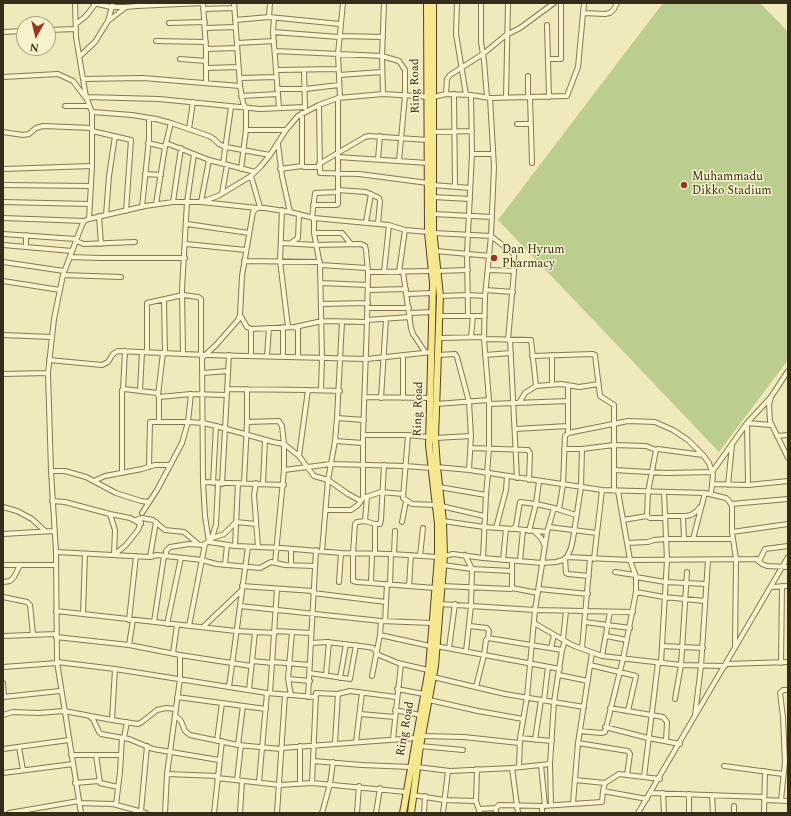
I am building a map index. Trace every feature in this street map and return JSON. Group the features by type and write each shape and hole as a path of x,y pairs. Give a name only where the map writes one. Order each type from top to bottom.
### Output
{"main road":[{"name":"Ring Road","path":"427,3 430,97 433,132 431,233 435,271 440,296 438,338 431,353 436,404 432,438"},
{"name":"Ring Road","path":"414,767 420,746 420,715 440,604 438,587 443,521 439,506 434,468 431,398 433,293 436,251 431,233 433,197 428,163 428,140 434,3"},
{"name":"Ring Road","path":"403,813 410,793 419,737 433,677 432,623 443,565 438,524 439,487 434,468"},
{"name":"Ring Road","path":"410,793 411,813"}],"street":[{"path":"75,3 76,37 86,97 92,112 92,166 89,219"},
{"path":"76,24 86,16 95,3 126,7 203,3 206,28 206,83"},
{"path":"234,3 241,96 246,108 246,130 241,169"},
{"path":"270,3 274,32 279,108"},
{"path":"313,205 338,204 338,54 343,3"},
{"path":"383,94 382,56 384,3"},
{"path":"457,3 456,34 466,95"},
{"path":"481,3 481,42 489,98 494,167 490,256 485,296 484,338 489,402 489,449 484,516 483,558"},
{"path":"506,97 506,35 508,3"},
{"path":"446,94 447,78 450,75 483,54 506,35 520,28 554,3"},
{"path":"548,59 561,59 561,3"},
{"path":"3,77 58,74 73,81 86,97 159,99 260,109 306,109 339,98 383,94 430,97 454,94 489,98 565,96 568,94 578,66 584,3"},
{"path":"583,13 610,13 617,3"},
{"path":"108,21 112,5"},
{"path":"80,56 94,42 108,21 126,7"},
{"path":"203,9 234,8"},
{"path":"235,20 272,18 340,24"},
{"path":"169,23 205,22"},
{"path":"547,25 549,97"},
{"path":"206,28 235,27"},
{"path":"56,30 76,29"},
{"path":"3,32 16,31"},
{"path":"274,32 383,37"},
{"path":"156,41 206,42"},
{"path":"237,42 274,41"},
{"path":"206,49 237,48"},
{"path":"275,51 382,56 399,61 405,70 405,96 399,161"},
{"path":"180,59 206,61"},
{"path":"207,68 238,67"},
{"path":"276,70 338,69"},
{"path":"201,202 222,194 251,176 270,155 286,130 306,109 304,70"},
{"path":"339,75 382,72"},
{"path":"528,76 532,163"},
{"path":"240,78 276,77"},
{"path":"83,79 143,78 240,86"},
{"path":"277,89 305,89 339,85"},
{"path":"241,96 278,94"},
{"path":"454,94 455,186"},
{"path":"471,95 472,154 467,253 471,336"},
{"path":"189,129 193,102"},
{"path":"319,105 320,173 359,174 470,188"},
{"path":"65,106 89,106"},
{"path":"222,194 231,107"},
{"path":"92,112 132,115 171,123 209,136 219,144 226,147 270,155"},
{"path":"302,113 302,166"},
{"path":"142,208 149,119"},
{"path":"156,204 171,123"},
{"path":"517,124 530,124"},
{"path":"3,132 23,135 29,134 36,128 43,126 92,130 131,140 126,211"},
{"path":"246,130 286,130"},
{"path":"433,132 472,131"},
{"path":"106,215 115,136"},
{"path":"280,169 319,165 369,136 428,140"},
{"path":"378,159 380,136"},
{"path":"148,143 181,148 209,160 255,172"},
{"path":"278,143 280,169 290,212"},
{"path":"173,202 181,148"},
{"path":"183,354 182,294 186,244 187,202 194,154"},
{"path":"472,154 493,154"},
{"path":"338,155 428,163"},
{"path":"201,202 209,160"},
{"path":"3,169 92,166"},
{"path":"144,174 161,174"},
{"path":"251,176 258,208"},
{"path":"3,184 91,186"},
{"path":"321,390 321,283 320,263 314,233 313,218 315,193 351,190 370,194 379,198 378,224"},
{"path":"366,222 370,194"},
{"path":"433,197 470,199"},
{"path":"3,202 90,204"},
{"path":"3,218 84,221 99,216 156,204 173,202 201,202 282,210 313,218 366,222 389,225 405,230 468,236 491,236 514,254 513,292 509,340 516,403 515,429 518,478"},
{"path":"209,541 205,516 203,482 202,358 207,355 240,315 244,261 253,212 258,208"},
{"path":"282,210 280,261 288,327"},
{"path":"298,238 299,214"},
{"path":"433,214 492,217"},
{"path":"99,216 101,244"},
{"path":"81,813 60,691 57,662 56,552 52,501 48,373 51,337 64,273 84,221"},
{"path":"187,224 249,233"},
{"path":"384,272 389,225"},
{"path":"405,230 401,272 413,334 431,353"},
{"path":"314,233 342,233 351,244"},
{"path":"3,234 76,240 84,244 135,242"},
{"path":"26,235 26,247"},
{"path":"290,244 298,238"},
{"path":"298,238 306,244"},
{"path":"281,243 316,245 361,244 365,246 368,270 363,435 365,521"},
{"path":"186,244 246,250"},
{"path":"3,245 72,251"},
{"path":"436,251 490,256"},
{"path":"70,257 185,258"},
{"path":"244,261 320,263 384,272 468,270"},
{"path":"3,262 64,273 120,278"},
{"path":"488,270 514,272"},
{"path":"3,281 60,290"},
{"path":"321,283 406,292 433,293"},
{"path":"486,290 513,292"},
{"path":"140,391 144,352 146,304 148,302 182,294 198,296 200,299 201,354"},
{"path":"440,296 485,296"},
{"path":"159,422 158,396 164,353 164,299"},
{"path":"321,304 368,303"},
{"path":"368,308 409,308"},
{"path":"240,315 246,327 251,329 288,327 322,321 367,321 433,312"},
{"path":"439,316 485,316"},
{"path":"381,398 385,357 386,319"},
{"path":"322,551 328,480 338,418 342,322"},
{"path":"295,326 298,329 298,357"},
{"path":"283,327 283,356"},
{"path":"267,356 269,328"},
{"path":"250,356 251,329"},
{"path":"3,335 51,337"},
{"path":"438,338 471,336 509,340 531,340 536,386"},
{"path":"49,360 102,365 108,362 113,354 118,351 366,359 431,353 455,354 469,402 471,436 469,470"},
{"path":"122,473 125,351"},
{"path":"485,355 511,353"},
{"path":"189,626 202,560 216,525 218,483 225,429 229,355"},
{"path":"552,355 552,384"},
{"path":"532,356 595,355 600,396 614,405 614,470 616,491 630,560 635,576 636,592 630,628 606,727 603,733 580,731"},
{"path":"403,356 403,398"},
{"path":"203,373 228,371"},
{"path":"712,472 747,423 771,397 788,371"},
{"path":"3,374 48,373"},
{"path":"516,403 525,393 536,386 552,384 579,387 599,384"},
{"path":"559,509 563,485 565,435 568,433 568,385"},
{"path":"226,389 340,391"},
{"path":"244,483 247,436 247,389"},
{"path":"123,390 156,393 158,396 191,394 226,395"},
{"path":"299,456 308,390"},
{"path":"136,520 142,515 182,443 188,422 191,394"},
{"path":"771,397 769,405 771,425 788,458"},
{"path":"365,398 431,398"},
{"path":"436,404 469,402 516,403 568,401"},
{"path":"338,418 364,420"},
{"path":"247,422 279,421 282,426 284,444 284,485 274,563"},
{"path":"568,433 628,421 655,422 683,437 703,454 709,463 712,472 713,484 711,494"},
{"path":"149,467 150,422 203,423 247,436 284,444 299,456 314,476 328,480 348,494 364,499"},
{"path":"747,423 771,425"},
{"path":"747,423 748,485"},
{"path":"216,426 218,483"},
{"path":"515,429 568,426"},
{"path":"363,435 408,435 432,438 471,436"},
{"path":"408,435 403,498 412,504 439,506 484,516"},
{"path":"777,436 788,435"},
{"path":"263,483 265,440"},
{"path":"335,441 363,443"},
{"path":"564,449 582,449 614,445 646,446 656,450 703,454"},
{"path":"728,485 732,445"},
{"path":"470,448 528,450 530,453 529,480"},
{"path":"582,449 580,487 571,548 566,557 566,573 589,576"},
{"path":"647,516 648,492 656,450"},
{"path":"284,470 331,464 363,464 469,470 602,490 705,493 726,498 731,504 732,532 736,559 735,648"},
{"path":"94,481 105,476 155,465 170,465"},
{"path":"384,465 380,524 365,521 357,522 355,524 353,581 389,585 512,588 588,594"},
{"path":"614,470 666,474 712,472"},
{"path":"51,471 77,474 111,490 141,501 149,502"},
{"path":"496,528 506,490 507,476"},
{"path":"532,531 539,481"},
{"path":"713,484 748,485 788,481"},
{"path":"203,482 263,483 284,485"},
{"path":"235,546 238,483"},
{"path":"256,483 254,495 258,547"},
{"path":"439,487 486,495"},
{"path":"582,648 589,576 597,534 602,490"},
{"path":"326,510 351,510 364,499 382,492 403,494"},
{"path":"644,777 651,715 662,646 667,560 664,492"},
{"path":"694,539 705,493"},
{"path":"731,504 788,499"},
{"path":"52,501 65,502 130,518 141,524"},
{"path":"114,555 126,545 141,524 141,501"},
{"path":"402,522 406,501"},
{"path":"515,529 520,502 559,509 576,515"},
{"path":"623,520 647,516 650,518 692,515 697,512 701,505"},
{"path":"3,507 17,511 32,519 45,531"},
{"path":"519,767 520,741 527,698 535,610 547,532 554,508"},
{"path":"110,514 114,530 114,555"},
{"path":"142,515 155,521 165,530 184,532 198,544"},
{"path":"683,516 684,539"},
{"path":"141,524 148,520 155,521"},
{"path":"150,557 155,521"},
{"path":"443,521 484,527 547,532"},
{"path":"154,622 166,551 170,547 198,544 209,541 224,534 236,522"},
{"path":"236,522 256,524"},
{"path":"371,583 375,524"},
{"path":"732,532 788,524"},
{"path":"549,527 597,534"},
{"path":"420,556 423,528"},
{"path":"503,560 506,529"},
{"path":"520,561 523,530"},
{"path":"3,534 54,531"},
{"path":"372,676 389,585 395,531"},
{"path":"532,531 541,538 545,546"},
{"path":"627,543 666,539 733,539"},
{"path":"209,541 235,546 316,550 341,553 420,556 441,556 453,554 512,561 542,562 556,562 566,557 630,560 760,559 765,549 788,546"},
{"path":"224,564 227,545"},
{"path":"229,687 248,547"},
{"path":"291,549 290,563 292,564"},
{"path":"308,697 316,550"},
{"path":"56,552 150,557 158,555 202,560 216,564 260,568 265,564 274,563 315,566"},
{"path":"339,582 341,553"},
{"path":"83,614 85,554"},
{"path":"409,586 411,555"},
{"path":"465,555 472,569 470,626 466,652"},
{"path":"129,645 136,556"},
{"path":"638,813 680,744 788,557"},
{"path":"167,624 181,558"},
{"path":"756,559 767,566 782,568 788,567"},
{"path":"695,718 702,666 708,560"},
{"path":"512,561 512,588"},
{"path":"3,565 56,564"},
{"path":"3,582 10,581 20,565"},
{"path":"443,565 472,569 512,571"},
{"path":"615,572 665,582 706,584"},
{"path":"675,699 681,665 687,572"},
{"path":"781,663 782,586"},
{"path":"771,587 788,586"},
{"path":"203,627 242,588 313,592 386,602"},
{"path":"259,782 266,709 273,662 277,589"},
{"path":"636,592 664,597 705,601"},
{"path":"3,597 26,602 30,605 33,635"},
{"path":"440,604 535,610 633,612"},
{"path":"449,648 455,604"},
{"path":"240,606 383,621 432,623"},
{"path":"551,805 550,764 554,702 564,640 566,611"},
{"path":"56,612 236,631 311,633"},
{"path":"602,656 610,612"},
{"path":"585,622 630,628"},
{"path":"534,623 572,645 602,656 659,663 702,666 788,662"},
{"path":"173,653 177,625"},
{"path":"470,626 487,628 489,632 476,687"},
{"path":"249,690 255,632"},
{"path":"292,632 288,679 292,695"},
{"path":"3,636 56,635 129,645 232,664 252,666"},
{"path":"380,635 560,669"},
{"path":"551,648 554,635"},
{"path":"606,636 627,640"},
{"path":"488,638 562,650"},
{"path":"311,643 329,642 373,648 379,655 401,664 428,670"},
{"path":"326,675 329,642"},
{"path":"340,678 346,644"},
{"path":"309,673 350,679 356,645"},
{"path":"662,646 703,648"},
{"path":"573,803 578,743 592,652"},
{"path":"165,813 167,774 180,679 180,655"},
{"path":"252,661 310,665"},
{"path":"3,667 57,662 115,669 269,693 315,698"},
{"path":"393,739 396,697 401,664"},
{"path":"590,666 634,675 636,677 628,711"},
{"path":"535,740 548,667"},
{"path":"112,720 115,669"},
{"path":"559,675 588,681"},
{"path":"433,677 527,698 584,707"},
{"path":"288,679 310,681"},
{"path":"3,683 4,697 60,691"},
{"path":"397,690 424,694"},
{"path":"781,800 783,774 786,762 786,717 780,693 783,690 788,690"},
{"path":"312,782 315,698 317,692 338,694 347,691 396,697"},
{"path":"356,742 362,693"},
{"path":"335,743 338,694"},
{"path":"277,813 285,695"},
{"path":"177,698 266,709"},
{"path":"428,700 523,719"},
{"path":"214,813 218,777 222,703"},
{"path":"240,813 240,745 243,706"},
{"path":"3,715 13,712 39,713 64,710 112,720 140,723 157,710 163,708 176,709"},
{"path":"610,708 663,717 667,722 666,741"},
{"path":"395,710 420,715"},
{"path":"360,714 395,717"},
{"path":"87,715 93,719 101,734 123,738 170,752 219,760"},
{"path":"175,715 181,721 185,731 190,735 262,748 282,748 419,737 464,736 520,741 552,741"},
{"path":"116,805 123,738 127,722"},
{"path":"606,727 648,738 680,744"},
{"path":"3,750 69,740"},
{"path":"578,743 628,751 630,754 627,775"},
{"path":"141,811 146,746"},
{"path":"300,746 300,783"},
{"path":"420,746 463,750"},
{"path":"19,748 23,770"},
{"path":"71,755 121,755"},
{"path":"96,756 100,781 102,784 118,787"},
{"path":"313,760 414,767 448,771 512,768 550,764"},
{"path":"322,813 330,784 333,762"},
{"path":"3,773 73,764"},
{"path":"541,765 542,813"},
{"path":"724,766 783,774"},
{"path":"512,768 518,813"},
{"path":"477,769 476,801 479,811 496,808 499,805 543,806 602,802 605,783"},
{"path":"443,813 448,771"},
{"path":"764,813 765,771"},
{"path":"167,774 218,777 280,785 312,782 359,786 380,788 444,800 476,801"},
{"path":"575,780 605,783 619,774 660,778"},
{"path":"75,783 100,781"},
{"path":"357,813 359,786"},
{"path":"376,813 380,788"},
{"path":"603,791 647,799"},
{"path":"650,793 764,798 788,801"},
{"path":"662,793 664,813"},
{"path":"689,794 689,813"},
{"path":"712,795 713,813"},
{"path":"424,813 425,796"},
{"path":"9,813 79,802 95,802 116,805 146,813"},
{"path":"734,806 734,813"},
{"path":"496,808 496,813"}],"green space":[{"path":"663,3 760,3 788,32 788,360 719,452 498,220"}],"place":[{"name":"Muhammadu Dikko Stadium","path":"684,185"},
{"name":"Dan Hyrum Pharmacy","path":"494,258"}]}
